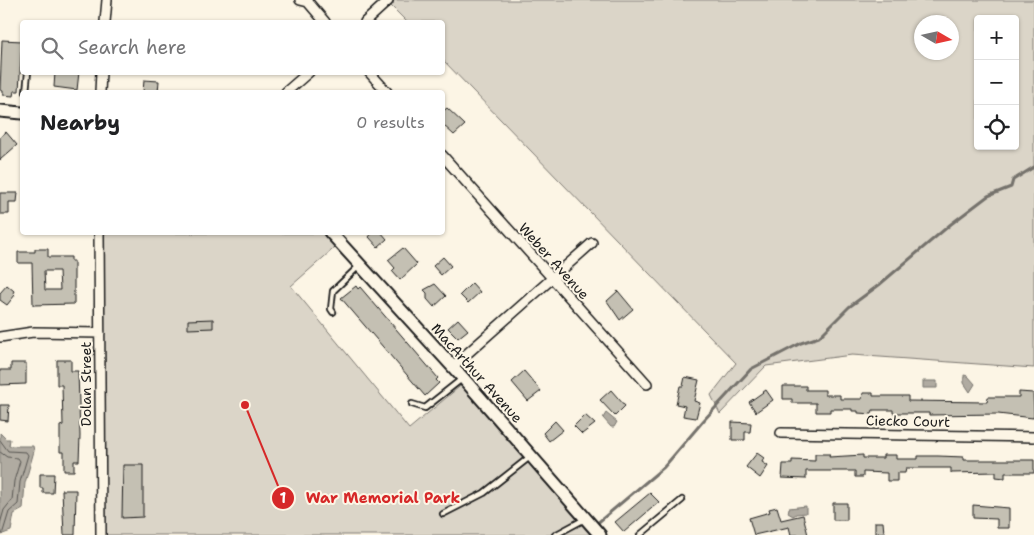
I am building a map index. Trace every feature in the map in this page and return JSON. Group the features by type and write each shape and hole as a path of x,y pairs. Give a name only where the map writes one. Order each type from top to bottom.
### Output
{"street":[{"path":"105,20 107,0"},
{"path":"300,0 308,2 323,20"},
{"path":"367,20 388,1"},
{"path":"100,90 101,75"},
{"path":"288,90 306,75"},
{"path":"372,75 385,90"},
{"path":"0,111 20,113"},
{"name":"Weber Avenue","path":"445,158 647,384"},
{"name":"Dolan Street","path":"99,235 101,535"},
{"name":"MacArthur Avenue","path":"333,235 600,535"},
{"path":"452,367 592,243"},
{"path":"0,337 33,332 100,333"},
{"name":"Ciecko Court","path":"781,433 1034,437"}],"lane":[{"path":"26,90 28,75"},
{"path":"333,312 331,309 333,291 360,265"},
{"path":"412,404 425,408 462,378"},
{"path":"443,514 484,493 531,456"},
{"path":"640,535 682,500"},
{"path":"555,534 586,519"}],"shaded area":[{"path":"385,0 1034,0 1034,368 852,355 766,366 720,414 711,395 736,363 445,62 445,20 405,20"},
{"path":"99,235 332,235 340,243 291,286 409,429 465,382 600,535 101,535"}],"water":[{"path":"964,375 968,376 975,384 970,392 964,383"},
{"path":"923,381 937,381 937,388 923,388"},
{"path":"606,413 617,422 614,427 611,427 603,418"},
{"path":"0,433 6,439 10,439 9,446 33,446 34,451 25,483 23,509 14,514 11,531 0,535"},
{"path":"806,506 806,513 793,516 788,513 789,508"}],"building":[{"path":"2,40 20,41 19,91 14,91 13,96 3,95 3,91 0,90"},
{"path":"55,75 79,75 77,90 54,87"},
{"path":"144,80 159,81 158,90 143,90"},
{"path":"447,108 465,125 454,135 445,127 445,110"},
{"path":"6,132 17,145 0,160 0,137"},
{"path":"0,193 18,193 17,202 9,202 9,214 0,214"},
{"path":"371,235 384,235 387,239 378,247 369,237"},
{"path":"403,248 417,264 400,280 392,271 395,268 388,260"},
{"path":"35,249 48,249 48,257 71,257 71,261 74,261 74,304 33,305 32,263 18,263 18,252 35,252","holes":["44,271 59,271 60,290 45,290"]},
{"path":"443,257 451,266 441,275 433,266"},
{"path":"472,283 480,292 468,303 460,295"},
{"path":"435,284 446,296 434,307 427,299 427,293 424,290"},
{"path":"7,285 14,291 15,295 7,305 0,300 0,293"},
{"path":"356,286 358,289 360,287 438,378 436,380 439,383 425,396 341,298"},
{"path":"618,291 633,309 620,320 607,301"},
{"path":"213,319 213,328 188,329 188,320"},
{"path":"458,319 468,330 458,338 448,328"},
{"path":"57,360 71,360 71,371 78,371 79,461 74,461 74,471 64,471 64,452 60,452 60,426 63,425 62,385 57,385"},
{"path":"11,363 26,363 26,384 0,385 0,370 11,370"},
{"path":"524,371 541,391 528,401 512,382"},
{"path":"685,377 699,380 694,401 700,403 696,418 683,416 685,406 676,404 680,386 683,386"},
{"path":"783,386 806,386 806,390 825,390 825,395 840,395 840,399 862,399 863,393 873,393 873,396 908,396 908,401 987,402 988,397 1019,397 1019,392 1033,393 1034,415 1033,418 998,414 929,415 929,413 893,413 893,410 873,410 872,414 858,413 858,411 852,411 852,409 830,409 830,412 816,412 816,403 792,403 792,399 783,399"},
{"path":"611,390 625,406 615,416 600,400"},
{"path":"766,390 773,400 756,412 749,402"},
{"path":"0,405 9,405 8,421 0,420"},
{"path":"585,415 595,424 582,434 574,426"},
{"path":"555,421 563,430 549,441 543,433"},
{"path":"732,422 751,423 750,432 745,432 745,440 732,440"},
{"path":"757,453 764,458 762,462 768,466 760,478 746,467"},
{"path":"815,454 830,454 829,457 863,455 863,458 883,458 883,455 896,455 896,459 918,459 918,456 938,456 964,457 964,460 1034,460 1034,473 1005,473 1005,478 996,477 996,472 951,473 951,468 906,468 905,473 897,473 897,481 887,481 887,473 863,472 863,477 855,477 855,471 806,471 806,479 782,478 783,464 792,464 792,460 815,461"},
{"path":"123,465 143,465 143,517 122,518"},
{"path":"40,474 54,474 53,493 43,493 43,488 40,488"},
{"path":"62,490 76,490 75,535 64,535"},
{"path":"650,493 659,502 624,532 615,522"},
{"path":"833,503 847,503 847,520 833,520"},
{"path":"973,505 1009,508 1009,528 997,528 997,519 973,518"},
{"path":"777,507 781,520 803,515 808,535 791,535 789,527 754,535 749,518 770,512 769,509"},
{"path":"875,522 883,522 884,533 875,533"}],"waterway":[{"path":"595,525 664,467 751,369 801,343 819,337 849,307 879,285 951,224 988,196 1011,187 1013,180 1034,167"}],"place":[{"name":"War Memorial Park","path":"245,405"}]}
